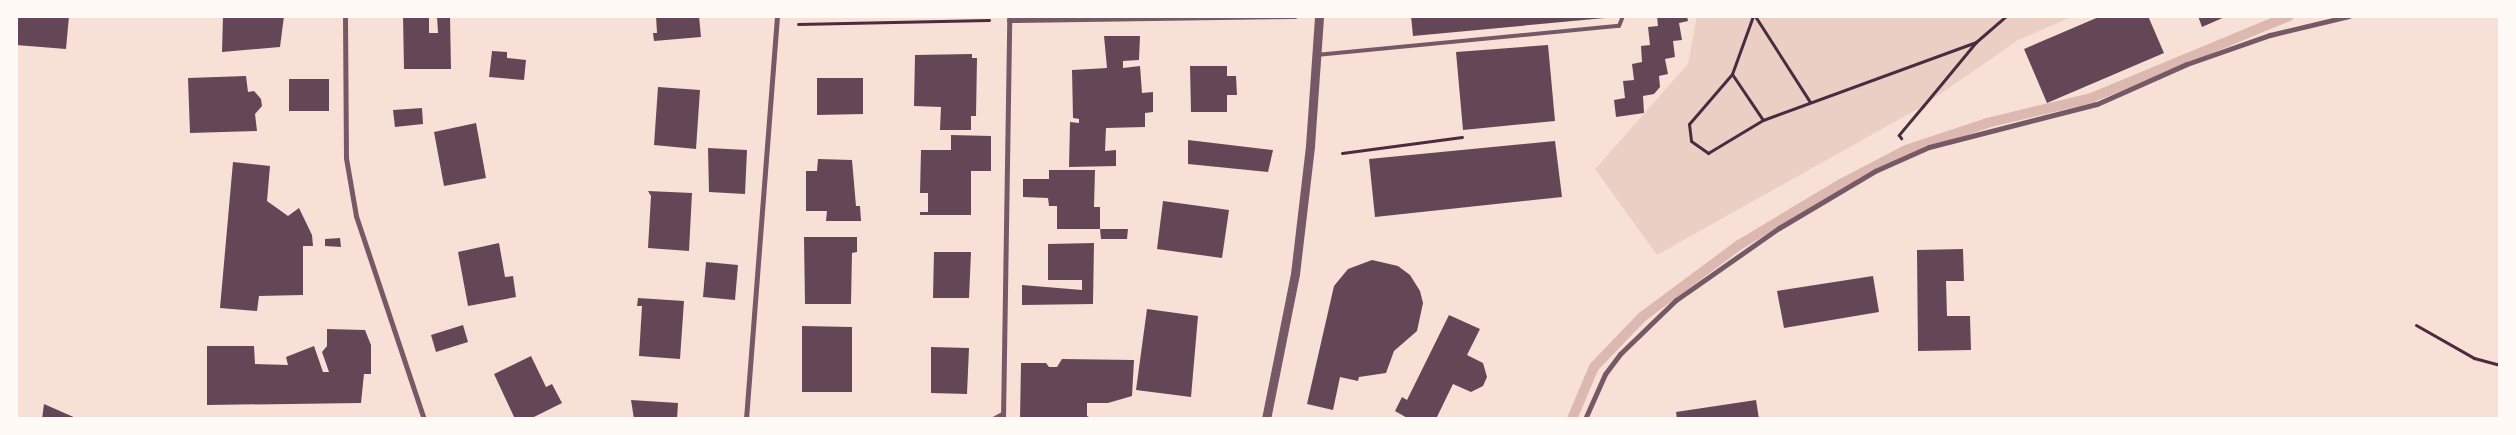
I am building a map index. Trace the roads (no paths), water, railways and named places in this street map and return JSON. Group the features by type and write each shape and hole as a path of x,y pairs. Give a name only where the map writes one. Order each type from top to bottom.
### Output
{"street":[{"path":"345,16 346,158 356,216 424,419"},
{"path":"746,419 777,16"},
{"path":"993,419 1002,416 1010,18 1295,16"},
{"path":"1266,419 1295,274 1319,16"},
{"path":"1585,419 1605,374 1620,354 1676,300 1779,228 1875,171 1929,147 2097,104 2187,64 2270,35 2349,16"}],"lane":[{"path":"1316,54 1619,26 1623,16"}],"waterway":[{"path":"1572,419 1594,367 1642,317 1739,245 1841,184 1906,150 1987,123 2091,98 2289,16"}]}
